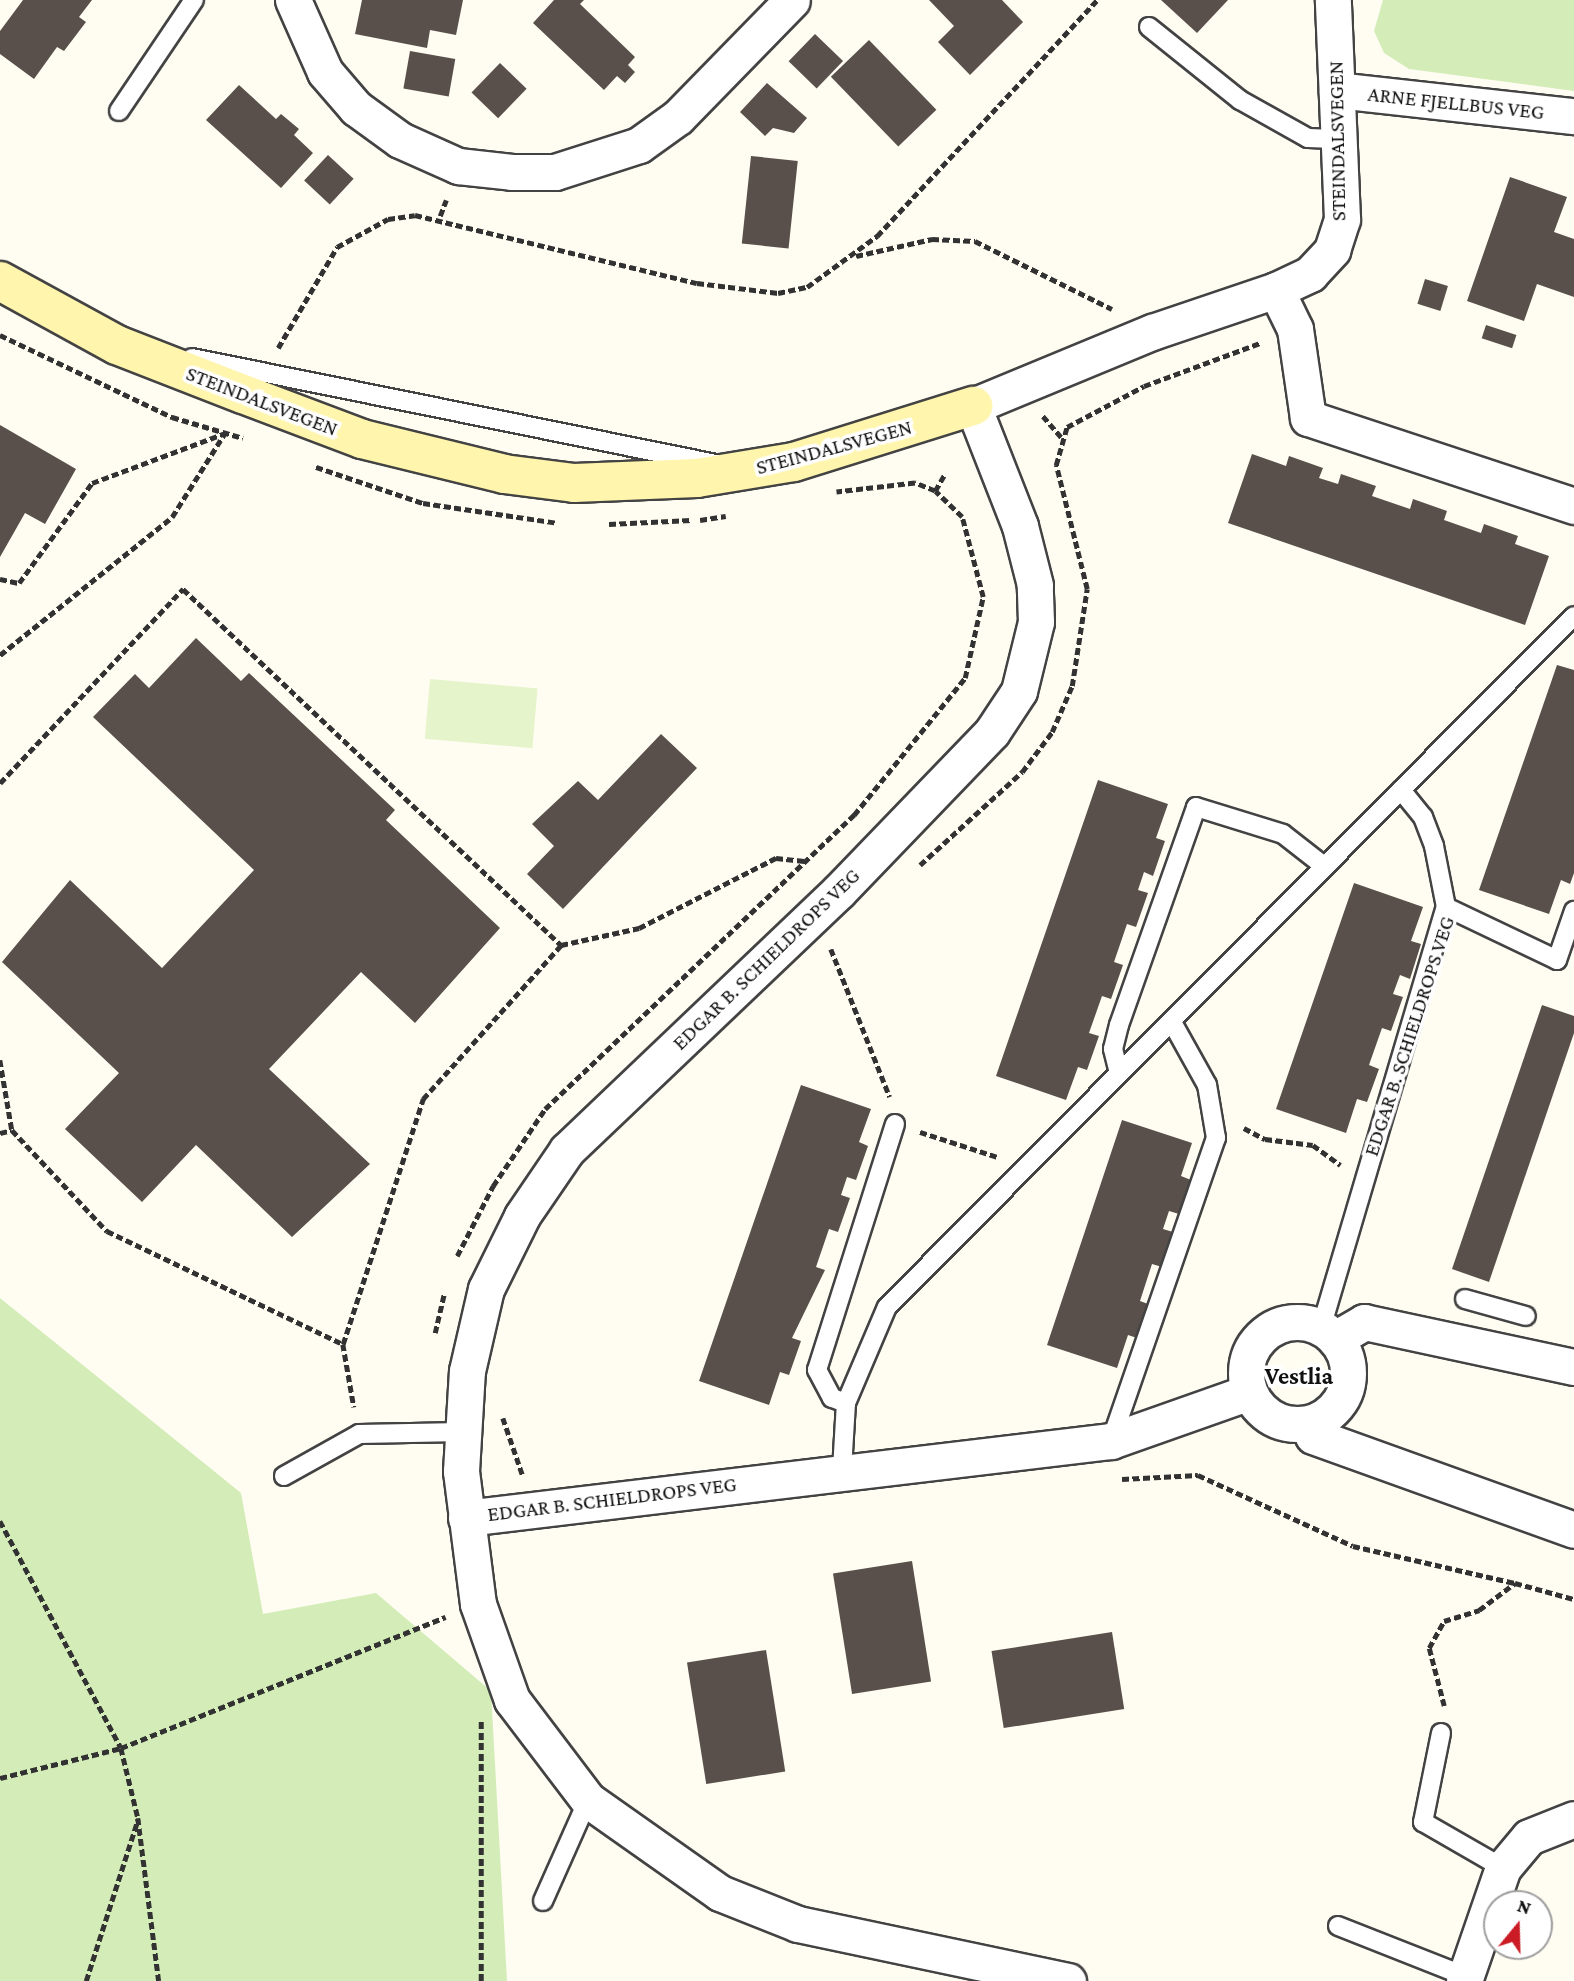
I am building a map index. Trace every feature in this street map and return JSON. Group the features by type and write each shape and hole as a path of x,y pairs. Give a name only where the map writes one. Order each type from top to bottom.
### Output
{"street":[{"path":"293,0 325,72 356,108 400,140 458,166 512,173 555,172 639,145 678,117 792,0"},
{"name":"STEINDALSVEGEN","path":"0,281 117,345 362,439 439,461 574,482 744,471 864,443 973,406 1152,332 1276,290 1310,274 1335,242 1342,219 1341,139 1333,0"},
{"name":"ARNE FJELLBUS VEG","path":"1337,90 1574,116"},
{"path":"1276,290 1295,329 1308,418 1574,506"},
{"name":"EDGAR B. SCHIELDROPS VEG","path":"973,406 1020,526 1035,585 1036,622 1019,691 992,732 838,892 567,1150 522,1216 486,1289 467,1371 462,1433 466,1518 478,1604 512,1700 589,1800 720,1894 798,1924 1068,1981"},
{"path":"1328,1333 1345,1354 1347,1383 1338,1405 1307,1424 1272,1418 1249,1392 1245,1375 1257,1341 1287,1323 1328,1333 1364,1322 1574,1367"},
{"name":"EDGAR B. SCHIELDROPS VEG","path":"466,1518 842,1470 1111,1441 1249,1392"},
{"path":"1307,1424 1313,1436 1574,1530"},
{"path":"1464,1979 1503,1868 1529,1837 1574,1819"}],"lane":[{"path":"119,111 194,0"},
{"path":"1149,27 1240,100 1308,138 1341,139"},
{"path":"117,345 744,471"},
{"path":"842,1470 846,1403 887,1307 1574,616"},
{"path":"1401,790 1423,817 1434,846 1446,907"},
{"path":"1119,1073 1113,1048 1119,1025 1196,807 1283,834 1324,866"},
{"name":"EDGAR B. SCHIELDROPS VEG","path":"1328,1333 1362,1186 1446,907 1557,960 1574,911"},
{"path":"1111,1441 1210,1159 1215,1114 1172,1022"},
{"path":"846,1403 827,1391 817,1370 895,1124"},
{"path":"1465,1298 1526,1316"},
{"path":"284,1476 359,1434 462,1433"},
{"path":"1441,1733 1423,1822 1503,1868"},
{"path":"543,1901 589,1800"},
{"path":"1338,1927 1464,1979"}],"path":[{"path":"269,354 337,247 388,219 440,216 697,283 778,293 807,287 855,256 1097,0"},
{"path":"855,256 932,240 975,241 1116,312"},
{"path":"0,335 107,389 225,434 249,440"},
{"path":"0,655 172,517 228,426"},
{"path":"1046,427 1062,438"},
{"path":"0,579 19,583 92,483 225,434"},
{"path":"305,462 423,503 570,524"},
{"path":"934,491 945,474"},
{"path":"452,1268 493,1185 545,1109 807,861 936,721 975,655 980,576 961,517 934,491 894,482 824,495"},
{"path":"594,524 734,514"},
{"path":"0,783 183,589 561,945"},
{"path":"359,1434 342,1344 423,1099 561,945 639,928 776,858 807,861"},
{"path":"830,946 882,1073 895,1124 1026,1166"},
{"path":"0,1060 12,1130 107,1231 342,1344"},
{"path":"1215,1114 1265,1139 1313,1145 1362,1186"},
{"path":"0,1133 12,1130"},
{"path":"433,1342 448,1281"},
{"path":"502,1402 522,1467"},
{"path":"1115,1479 1198,1475 1353,1546 1515,1583 1574,1600"},
{"path":"0,1521 121,1748 138,1818 159,1981"},
{"path":"1441,1733 1445,1708 1429,1648 1444,1621 1479,1610 1515,1583"},
{"path":"0,1778 121,1748 478,1604"},
{"path":"481,1981 479,1722 512,1700"},
{"path":"86,1981 138,1818"}],"green space":[{"path":"1383,0 1574,0 1574,91 1409,69 1384,53 1374,31"},
{"path":"430,679 538,688 532,748 425,739"},
{"path":"0,1298 241,1493 263,1614 376,1593 491,1691 507,1981 0,1981"}],"building":[{"path":"23,0 92,0 79,17 86,22 64,51 57,47 34,79 0,54 0,31"},
{"path":"362,0 463,0 456,35 430,30 427,48 355,34"},
{"path":"554,0 584,0 580,4 635,57 628,65 635,72 625,83 617,76 604,90 533,23"},
{"path":"929,0 1002,0 1023,22 970,75 938,42 954,26"},
{"path":"1161,0 1228,0 1197,33"},
{"path":"815,34 843,61 817,88 789,61"},
{"path":"869,40 936,110 898,147 831,77"},
{"path":"410,51 455,59 449,96 403,88"},
{"path":"500,63 527,89 498,118 472,92"},
{"path":"767,83 807,118 794,133 773,128 765,136 740,112"},
{"path":"239,85 276,119 281,114 299,129 294,135 313,153 281,188 206,120"},
{"path":"328,155 354,179 330,204 304,181"},
{"path":"751,156 798,161 789,248 742,244"},
{"path":"1510,177 1567,197 1554,232 1574,239 1574,297 1537,284 1524,321 1467,301"},
{"path":"1425,279 1448,286 1440,311 1417,304"},
{"path":"1486,325 1516,335 1512,348 1482,338"},
{"path":"0,425 76,469 45,524 25,513 0,557"},
{"path":"1252,454 1286,466 1289,456 1323,468 1319,478 1338,484 1341,474 1376,486 1372,496 1410,509 1413,499 1447,511 1444,520 1481,533 1484,524 1518,536 1515,544 1549,556 1525,625 1228,523"},
{"path":"196,638 241,681 249,673 395,810 386,820 500,928 415,1023 361,972 269,1069 370,1164 292,1237 196,1145 142,1202 65,1129 119,1073 2,962 70,880 162,968 254,870 93,717 135,674 149,688"},
{"path":"1557,665 1574,670 1574,873 1570,884 1561,880 1549,914 1479,890"},
{"path":"661,734 697,768 563,909 527,874 554,846 532,824 578,781 598,800"},
{"path":"1098,780 1168,804 1156,838 1165,841 1153,876 1144,872 1138,890 1148,893 1136,927 1127,924 1114,962 1123,965 1111,999 1102,996 1089,1033 1099,1036 1087,1070 1078,1067 1066,1100 996,1076"},
{"path":"1354,883 1423,907 1411,941 1421,944 1410,979 1400,975 1393,994 1403,997 1391,1031 1382,1028 1369,1065 1379,1069 1367,1102 1357,1099 1346,1133 1276,1109"},
{"path":"1542,1005 1574,1016 1574,1033 1489,1282 1452,1269"},
{"path":"801,1085 871,1109 859,1142 868,1146 856,1180 847,1177 841,1195 850,1198 838,1232 829,1229 816,1267 825,1270 792,1338 801,1341 789,1375 780,1372 769,1405 699,1381"},
{"path":"1122,1120 1192,1143 1181,1176 1191,1180 1179,1214 1169,1211 1163,1229 1173,1232 1162,1267 1152,1264 1140,1301 1148,1304 1137,1338 1128,1335 1117,1368 1047,1345"},
{"path":"912,1561 931,1681 852,1694 833,1574"},
{"path":"1112,1632 1124,1709 1004,1728 992,1651"},
{"path":"766,1650 785,1771 706,1784 687,1663"}],"district":[{"name":"Vestlia","path":"1299,1376"}]}
